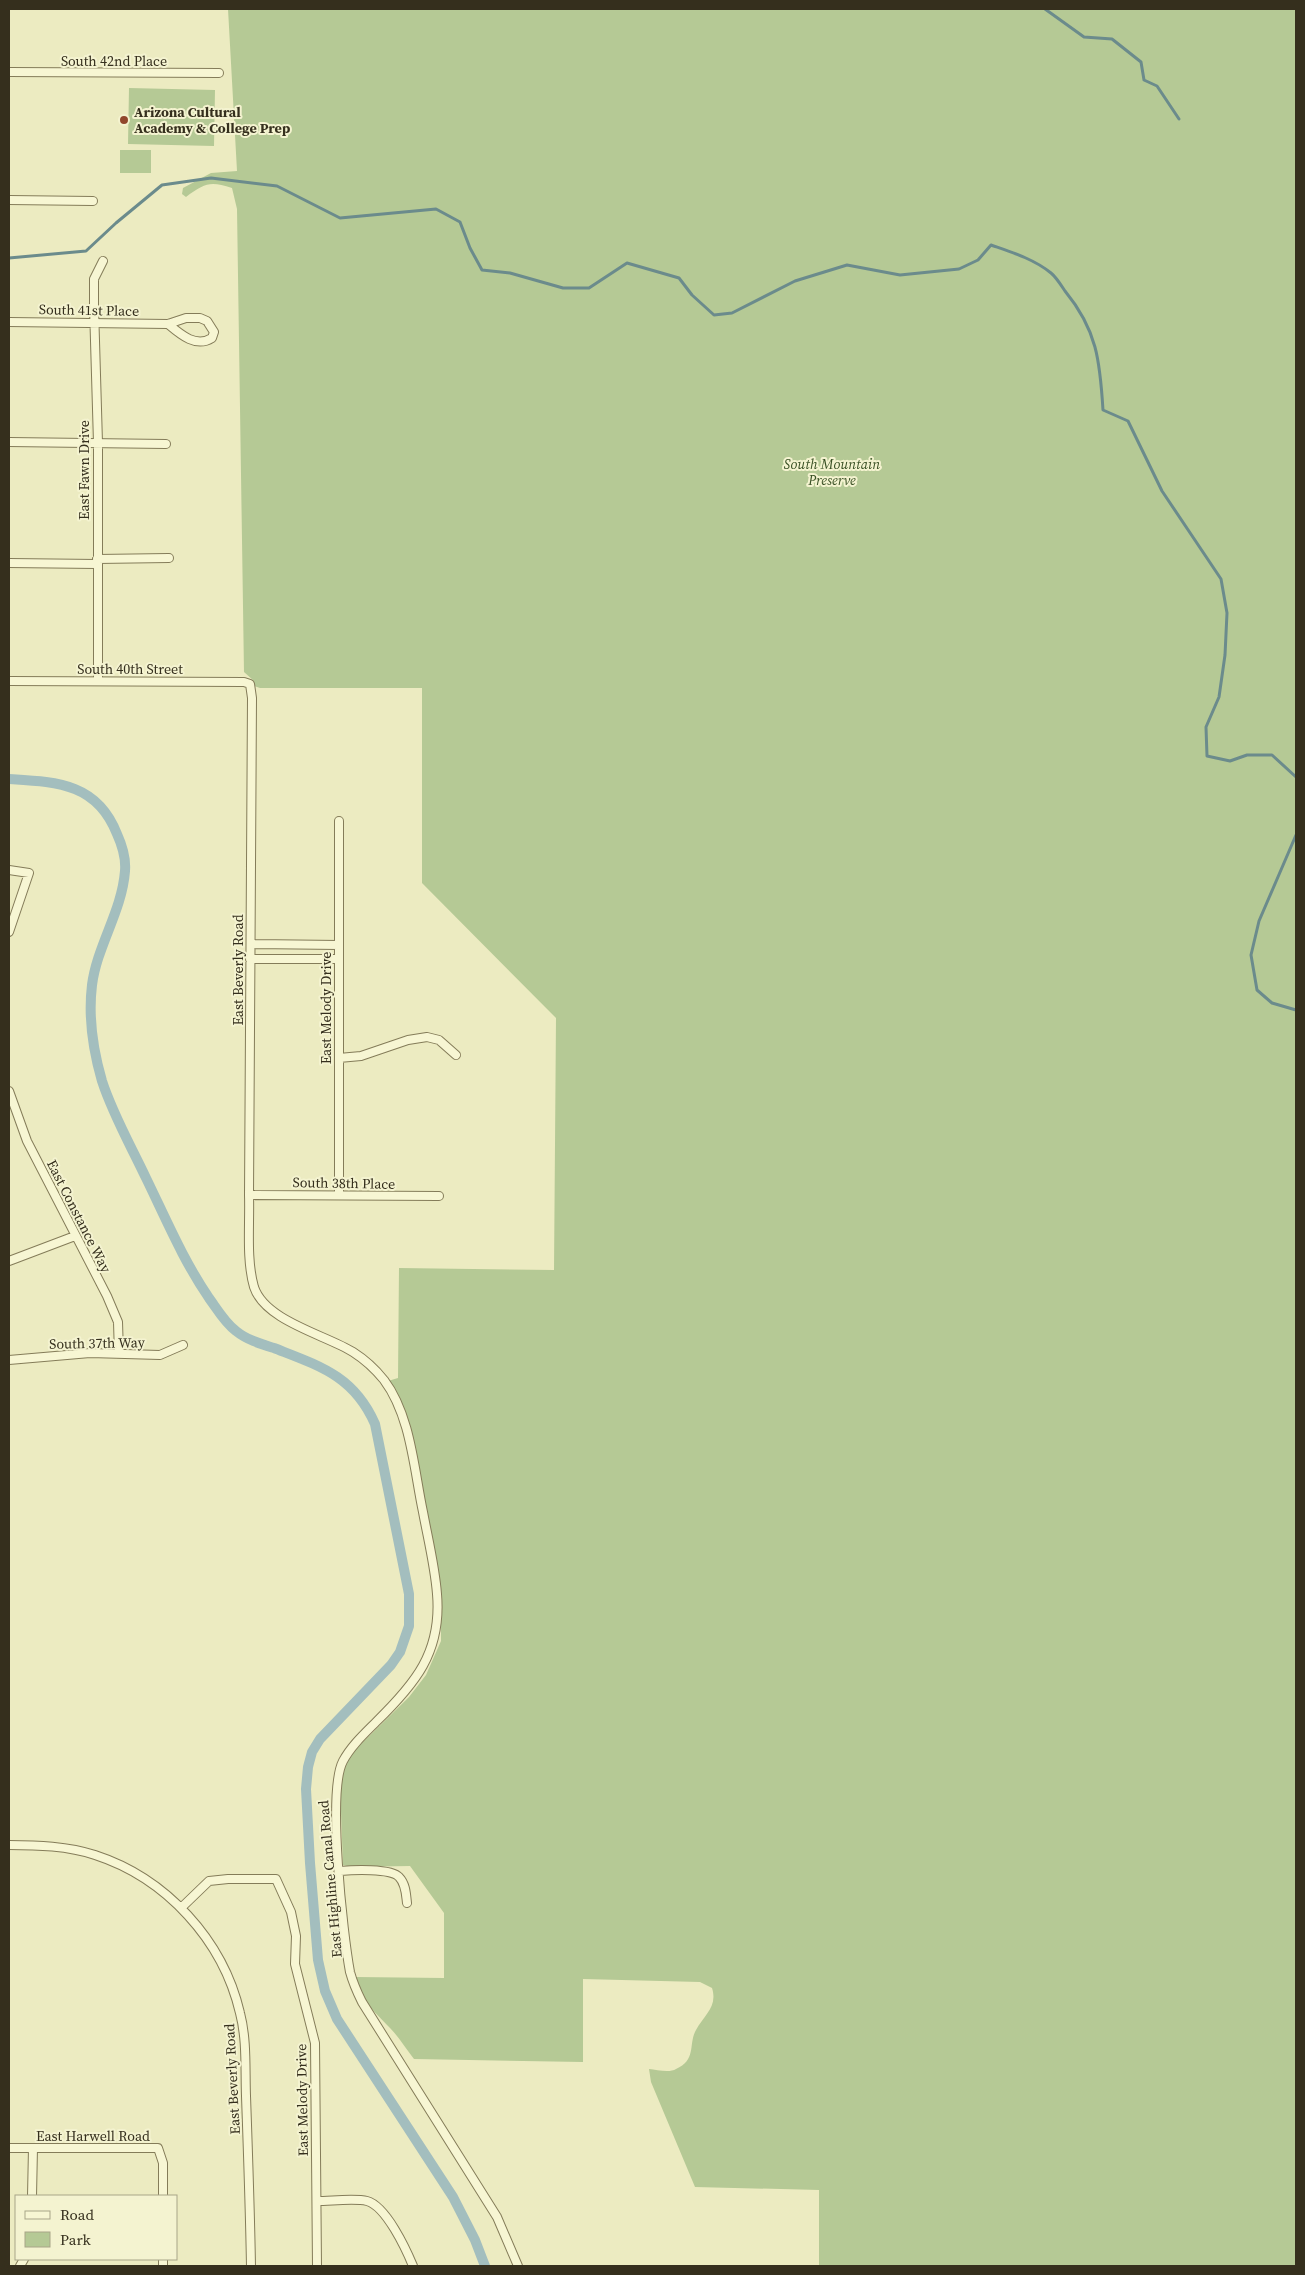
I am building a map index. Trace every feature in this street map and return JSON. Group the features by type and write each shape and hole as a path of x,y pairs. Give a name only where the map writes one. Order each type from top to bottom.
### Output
{"street":[{"name":"South 42nd Place","path":"9,72 219,74"},
{"path":"9,200 93,201"},
{"name":"East Fawn Drive","path":"98,681 98,443 94,280 103,261"},
{"name":"South 41st Place","path":"9,322 168,324 186,318 200,318 207,320 214,332 212,338 205,342 195,342 168,324"},
{"path":"9,442 166,444"},
{"path":"9,563 97,562 169,558"},
{"name":"South 40th Street","path":"9,681 244,682 250,684"},
{"name":"East Beverly Road","path":"250,684 252,698 250,1257"},
{"name":"East Melody Drive","path":"339,821 339,1195"},
{"path":"9,870 29,873 9,932"},
{"path":"250,944 339,945"},
{"path":"250,959 339,959"},
{"path":"339,1058 361,1056 408,1040 427,1038 440,1040 456,1055"},
{"name":"East Constance Way","path":"9,1091 27,1141 107,1296 118,1322 119,1354"},
{"name":"South 38th Place","path":"249,1195 439,1196"},
{"path":"9,1262 75,1236"},
{"name":"East Highline Canal Road","path":"250,1257 255,1288 270,1310 352,1352 384,1380 396,1401 412,1456 437,1593 436,1628 432,1647 412,1686 350,1749 342,1763 335,1790 346,1942 354,1985 399,2063 496,2217 518,2266"},
{"name":"South 37th Way","path":"9,1360 68,1354 160,1355 183,1345"},
{"name":"East Beverly Road","path":"9,1845 69,1848 95,1855 122,1866 182,1908 206,1937 228,1972 240,2013 246,2050 251,2266"},
{"path":"340,1871 390,1872 399,1876 405,1887 407,1904"},
{"name":"East Melody Drive","path":"182,1908 209,1881 276,1879 291,1912 296,1936 295,1964 315,2044 317,2266"},
{"name":"East Harwell Road","path":"9,2148 158,2148 163,2163 163,2195"},
{"path":"32,2195 33,2148"},
{"path":"317,2201 368,2201 381,2211 406,2248 413,2266"}],"green space":[{"name":"South Mountain Preserve","path":"228,9 1296,9 1296,2266 819,2266 819,2190 695,2187 651,2082 649,2069 670,2071 687,2061 696,2030 712,2006 712,1988 700,1982 583,1979 583,2062 414,2059 396,2035 369,2006 362,1994 356,1977 444,1978 444,1913 410,1866 351,1867 343,1865 340,1785 343,1768 353,1752 409,1697 426,1675 441,1641 441,1592 411,1432 388,1381 398,1378 399,1268 554,1270 556,1018 422,883 422,688 260,688 254,686 254,681 244,672 237,209 232,188 218,184 203,186 186,197 182,194 183,188 211,173 237,171"},
{"path":"129,88 215,90 214,146 128,144"},
{"path":"120,150 151,150 151,173 120,173"}],"waterway":[{"path":"1045,9 1084,37 1112,39 1141,62 1144,80 1157,86 1179,119"},
{"path":"9,258 86,251 162,185 211,178 277,186 340,218 436,209 460,222 470,248 482,270 510,273 563,288 589,288 627,263 679,278 692,295 714,315 732,313 795,281 847,265 900,275 959,269 978,260 991,245 1022,256 1053,275 1076,305 1084,319 1095,347 1103,410 1128,421 1162,491 1221,579 1227,613 1225,655 1219,697 1206,727 1207,756 1230,761 1247,755 1272,755 1296,777"},
{"path":"9,779 59,784 74,788 98,804 109,817 117,834 124,857 125,871 115,914 99,956 92,985 91,1022 96,1058 111,1106 191,1269 218,1311 232,1328 249,1339 321,1367 334,1375 357,1394 375,1424 409,1594 409,1626 400,1652 391,1665 320,1739 312,1752 308,1767 306,1789 318,1960 325,1991 337,2019 453,2197 475,2240 485,2266"},
{"path":"1296,835 1259,921 1251,955 1257,990 1272,1003 1296,1010"}],"place":[{"name":"Arizona Cultural Academy & College Prep","path":"124,120"}]}
